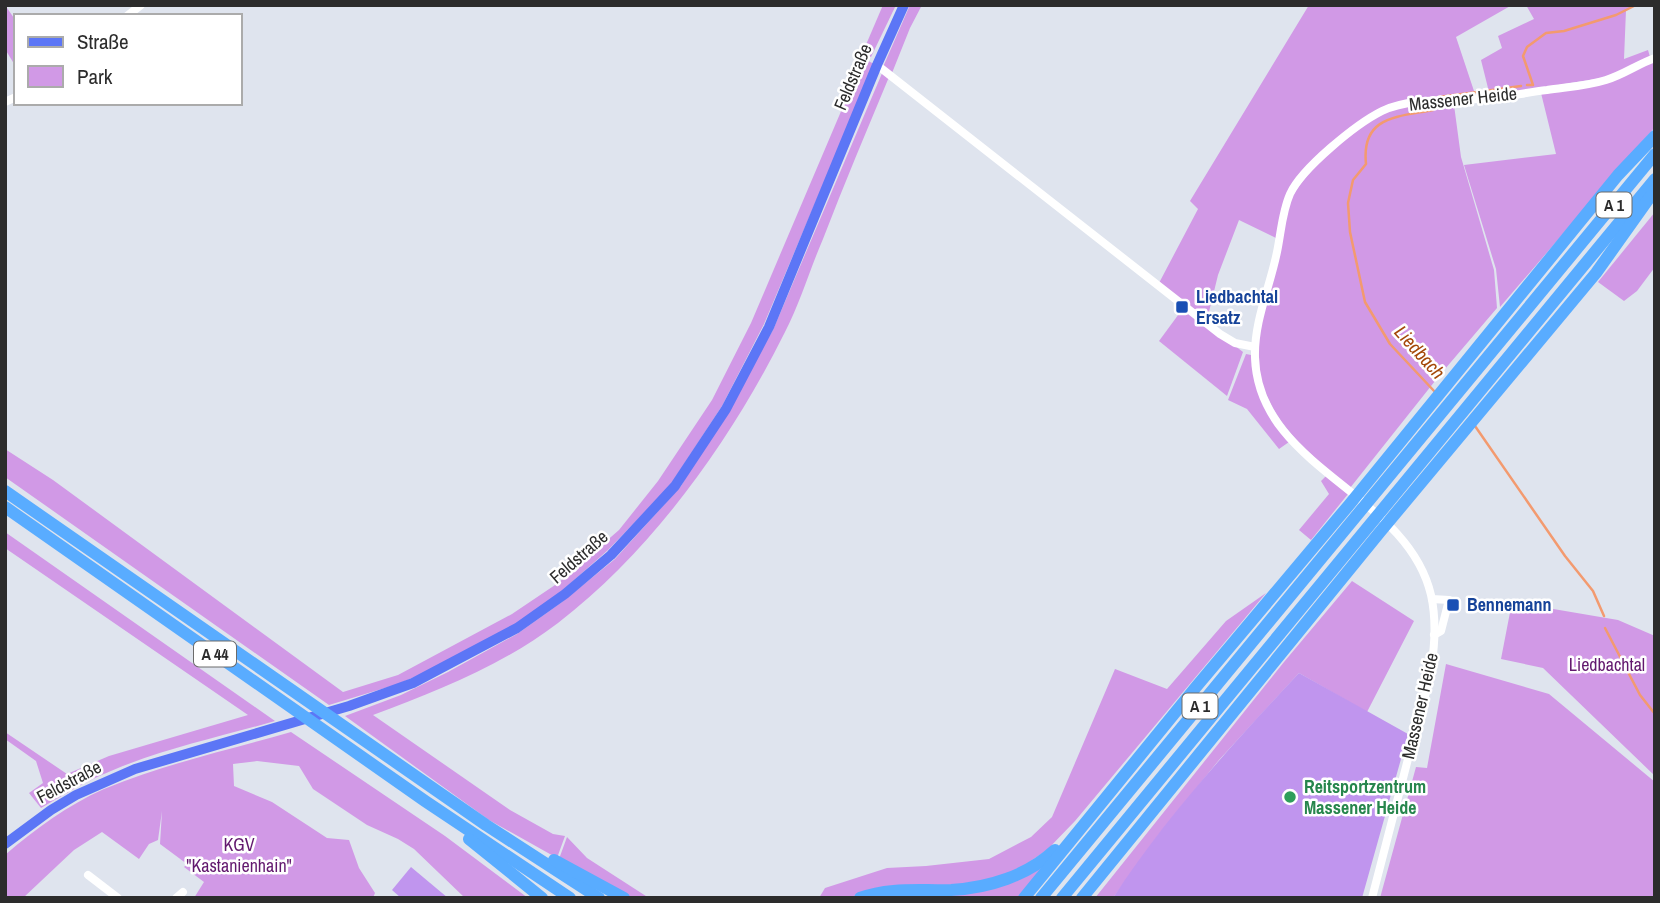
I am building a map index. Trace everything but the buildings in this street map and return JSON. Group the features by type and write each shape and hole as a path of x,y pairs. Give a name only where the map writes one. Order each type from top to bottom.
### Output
{"highway":[{"path":"1024,898 1079,829 1354,509 1561,245 1655,136"},
{"name":"A 1","path":"1062,898 1369,523 1579,259 1655,154"},
{"name":"A 1","path":"1041,898 1354,509 1579,259 1655,179"},
{"path":"1082,898 1380,532 1596,273 1655,190"},
{"name":"A 44","path":"5,491 486,825 599,898"},
{"name":"A 44","path":"5,507 425,801 570,898"},
{"path":"425,801 544,898"},
{"path":"486,825 624,898"},
{"path":"860,898 872,893 904,889 951,890 980,887 1017,875 1039,863 1079,829"},
{"path":"1089,898 1115,857"}],"main road":[{"name":"Feldstraße","path":"5,844 51,810 105,781 164,759 283,727 413,684 517,628 565,594 611,555 675,486 726,409 769,327 904,5"}],"street":[{"name":"Massener Heide","path":"1372,898 1426,691 1434,635 1432,599 1423,572 1399,536 1373,510 1303,452 1275,419 1259,385 1255,347 1259,318 1274,266 1284,209 1300,178 1353,129 1393,107 1496,98 1595,83 1620,75 1655,58"},
{"path":"877,65 1220,334 1235,343 1255,347"},
{"name":"Massener Heide","path":"1432,599 1450,600 1441,631 1434,635"},
{"path":"88,875 118,898"}],"green space":[{"path":"5,5 14,18 14,64 5,49"},
{"path":"883,5 896,5 871,57 862,54"},
{"path":"910,5 922,5 892,73 883,67"},
{"path":"1309,5 1512,5 1456,37 1476,97 1393,103 1298,176 1276,238 1239,220 1218,275 1207,320 1159,283 1198,209 1190,201"},
{"path":"1526,5 1633,5 1626,10 1624,59 1648,50 1650,57 1608,77 1490,96 1481,60 1502,48 1498,36 1534,19"},
{"path":"861,57 874,64 764,324 722,406 669,487 608,550 563,590 514,626 449,662 398,684 329,705 5,477 5,449 53,480 343,692 398,675 512,614 558,583 619,530 658,481 712,400 751,323 842,109"},
{"path":"1655,60 1655,127 1500,307 1496,269 1464,165 1556,154 1541,93 1595,85"},
{"path":"883,71 889,77 790,321 741,412 715,452 658,527 593,594 537,638 492,664 373,715 510,810 553,834 565,836 557,858 489,820 345,716 401,695 517,634 615,559 681,486 773,330"},
{"path":"1454,105 1461,157 1494,270 1497,308 1350,488 1314,457 1282,422 1261,381 1259,342 1283,222 1296,190 1307,176 1335,148 1367,123 1402,107"},
{"path":"1655,212 1655,267 1637,291 1624,301 1598,282"},
{"path":"1184,307 1243,352 1227,396 1159,341"},
{"path":"1246,354 1251,355 1262,402 1289,442 1279,449 1247,409 1228,400"},
{"path":"1326,476 1348,494 1311,540 1299,530 1329,494 1321,481"},
{"path":"5,532 275,721 134,762 83,784 41,808 29,793 43,783 36,761 5,739 5,732 67,774 109,756 248,715 5,548"},
{"path":"1352,581 1414,621 1367,712 1299,673 1219,760 1159,834 1113,898 1095,898 1284,662"},
{"path":"1266,593 1075,821 1047,850 1014,872 979,883 871,890 848,898 819,898 825,888 887,868 989,859 1031,837 1052,817 1115,669 1167,689 1226,621"},
{"name":"Liedbachtal","path":"1512,602 1618,620 1655,636 1655,776 1543,668 1501,659"},
{"path":"1446,664 1549,694 1655,782 1655,898 1380,898 1416,767 1427,768"},
{"name":"KGV \"Kastanienhain\"","path":"291,732 445,836 528,898 465,898 414,849 367,825 313,789 299,766 257,761 233,764 234,786 272,802 327,838 349,840 359,868 375,893 373,898 194,898 204,882 184,867 187,864 160,844 162,811 158,840 149,844 139,859 102,832 74,850 23,898 5,898 5,855 78,802 150,772"},
{"path":"567,837 587,858 649,898 627,898 559,859"},
{"path":"1045,862 1020,898 869,898 952,893"}],"shaded area":[{"name":"Reitsportzentrum Massener Heide","path":"1299,673 1408,734 1362,898 1113,898 1178,809"},
{"path":"411,867 448,898 401,898 392,890"}],"waterway":[{"name":"Liedbach","path":"1527,85 1533,85 1523,56 1527,47 1546,33 1564,31 1616,15 1636,5"},
{"name":"Liedbach","path":"1485,91 1521,86"},
{"name":"Liedbach","path":"1439,97 1477,92"},
{"name":"Liedbach","path":"1433,110 1395,118 1376,128 1369,136 1366,164 1353,180 1348,203 1350,232 1365,302 1390,344 1435,392"},
{"name":"Liedbach","path":"1475,426 1565,556 1593,591 1604,616"},
{"name":"Liedbach","path":"1605,628 1640,695 1655,714"}],"place":[{"name":"Liedbachtal Ersatz","path":"1182,307"},
{"name":"Bennemann","path":"1453,605"},
{"name":"Reitsportzentrum Massener Heide","path":"1290,797"}]}
